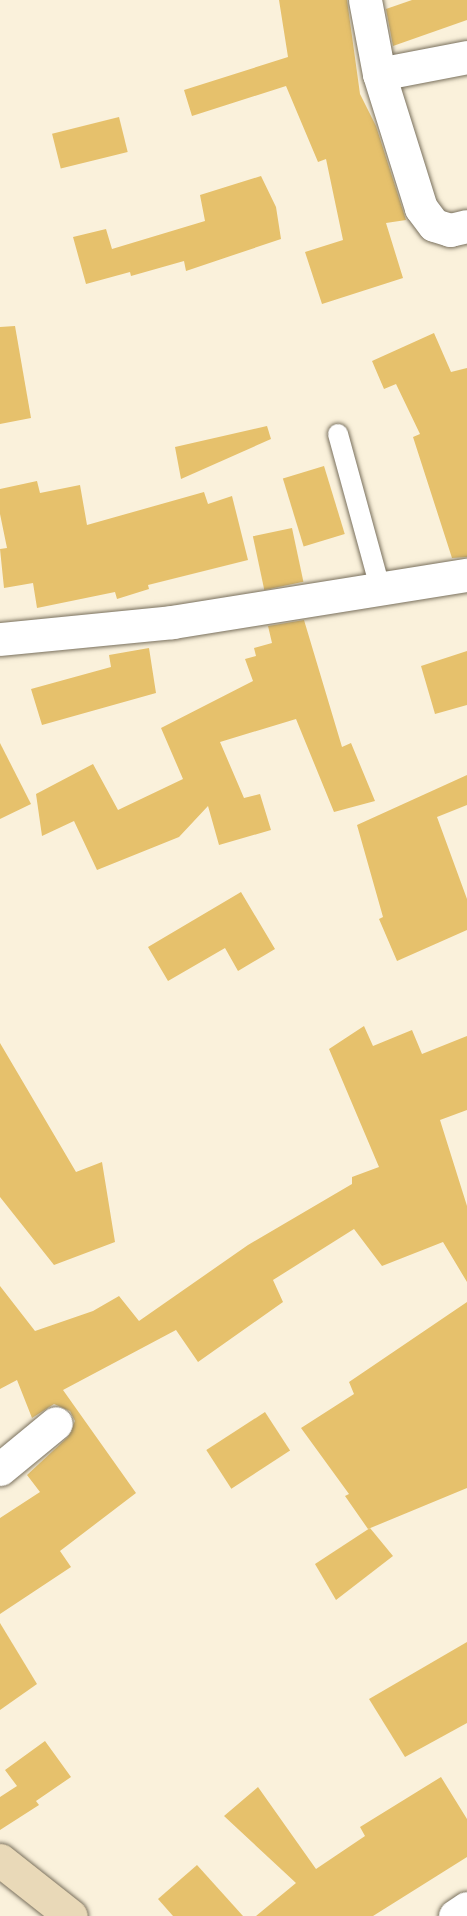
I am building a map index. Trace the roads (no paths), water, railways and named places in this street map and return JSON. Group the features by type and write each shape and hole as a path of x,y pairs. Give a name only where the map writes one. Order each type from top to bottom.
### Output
{"main road":[{"path":"0,1860 70,1916"}],"street":[{"path":"365,0 379,74 421,208 434,225 450,230 467,226"},
{"path":"379,74 467,57"},
{"path":"0,639 172,622 467,574"},
{"path":"0,1469 56,1424"},
{"path":"455,1916 467,1908"}],"lane":[{"path":"338,434 380,588"}]}
